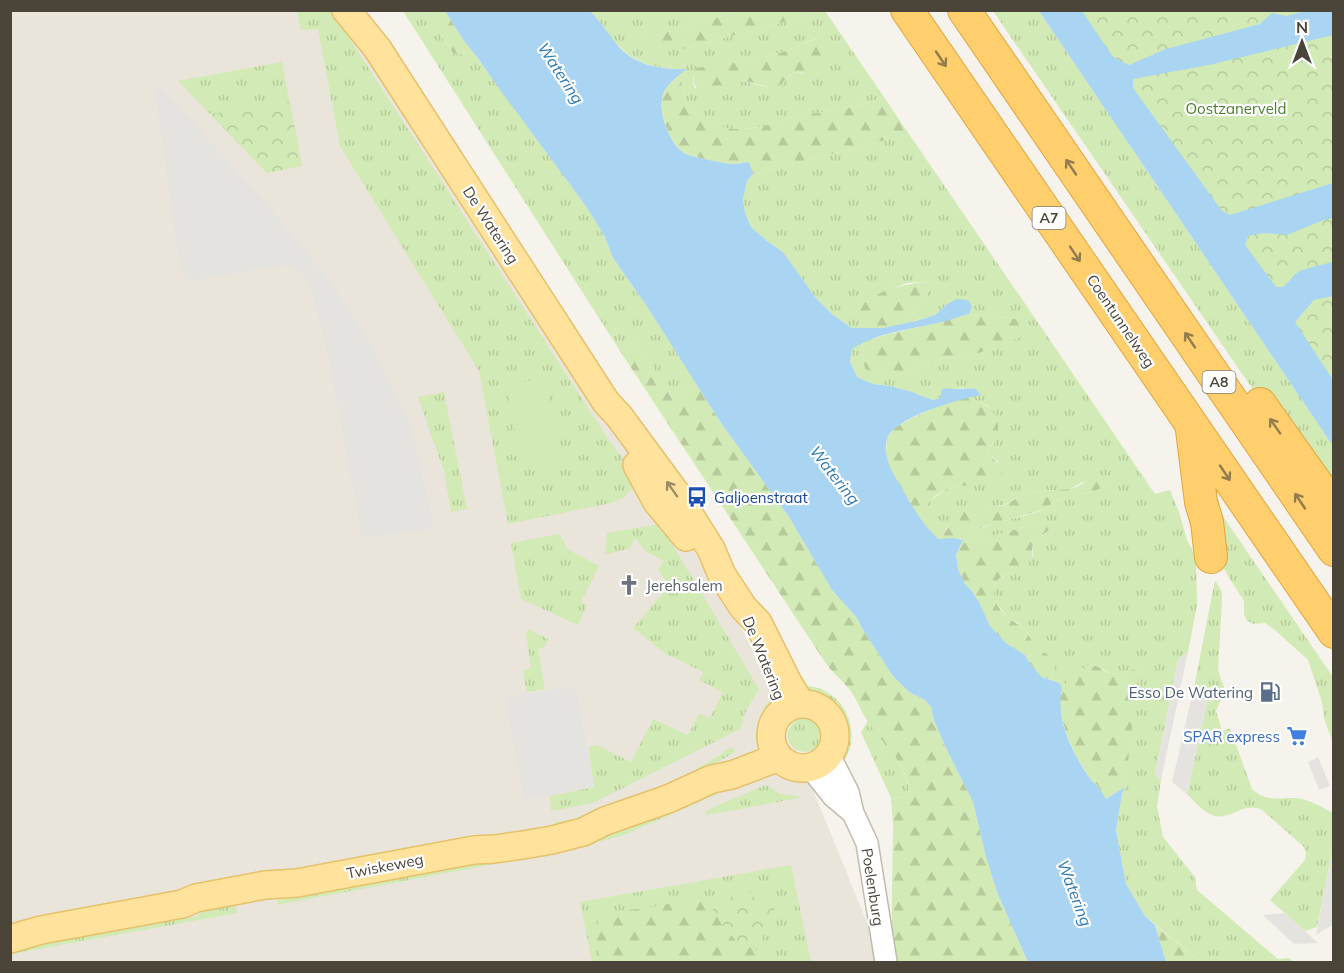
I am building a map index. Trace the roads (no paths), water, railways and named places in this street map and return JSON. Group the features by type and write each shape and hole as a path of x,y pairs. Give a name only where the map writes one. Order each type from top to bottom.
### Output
{"highway":[{"name":"Coentunnelweg","path":"908,10 1334,632"},
{"name":"A8","path":"964,10 1334,549"},
{"name":"A8","path":"1104,215 1169,272 1334,508"},
{"path":"1191,425 1211,556"}],"main road":[{"name":"De Watering","path":"346,10 377,48 606,402 612,421 657,502 722,575 743,607 748,626 793,707"},
{"name":"De Watering","path":"359,10 377,48"},
{"path":"815,706 823,710 833,723 835,740 820,761 799,768 788,764 775,747 774,722 793,707 815,706"},
{"name":"Twiskeweg","path":"10,939 41,930 182,903 196,898 265,885 297,883 474,850 493,841 605,821 668,799 712,778 734,758 775,747"},
{"name":"Twiskeweg","path":"10,932 41,930"}],"street":[{"name":"Poelenburg","path":"820,761 833,796 853,813 867,843 886,963"}],"water":[{"name":"Watering","path":"445,11 590,11 620,48 634,59 660,68 687,69 668,85 662,99 663,117 674,143 686,154 695,157 731,164 749,162 753,174 747,181 743,199 745,213 751,227 783,252 815,297 833,315 852,328 883,328 916,321 935,315 947,304 957,299 968,300 972,307 969,314 862,343 852,349 850,361 857,377 873,384 913,392 933,400 940,398 942,389 976,389 981,395 929,410 902,423 892,431 887,439 887,460 911,503 933,534 938,539 963,540 956,555 958,569 965,584 979,602 990,626 1006,643 1025,655 1042,677 1059,683 1062,687 1061,711 1066,735 1090,778 1106,799 1125,787 1116,830 1126,884 1145,916 1155,925 1166,962 1028,962 997,892 973,802 934,721 931,707 925,700 909,692 892,675 857,618 832,590 789,517 721,423 612,256 605,237 585,205 464,41"},
{"path":"1039,11 1082,11 1113,57 1129,65 1166,49 1260,24 1272,13 1286,16 1306,11 1333,11 1333,35 1209,65 1133,79 1133,88 1222,211 1230,215 1333,183 1333,218 1287,235 1263,233 1248,236 1245,245 1276,287 1283,287 1299,271 1333,262 1333,296 1314,300 1295,322 1333,380 1333,446"}],"place":[{"name":"Galjoenstraat","path":"697,497"},
{"name":"Jerehsalem","path":"629,585"},
{"name":"Esso De Watering","path":"1270,692"},
{"name":"SPAR express","path":"1297,736"}],"park label":[{"name":"Oostzanerveld","path":"1236,108"}]}
